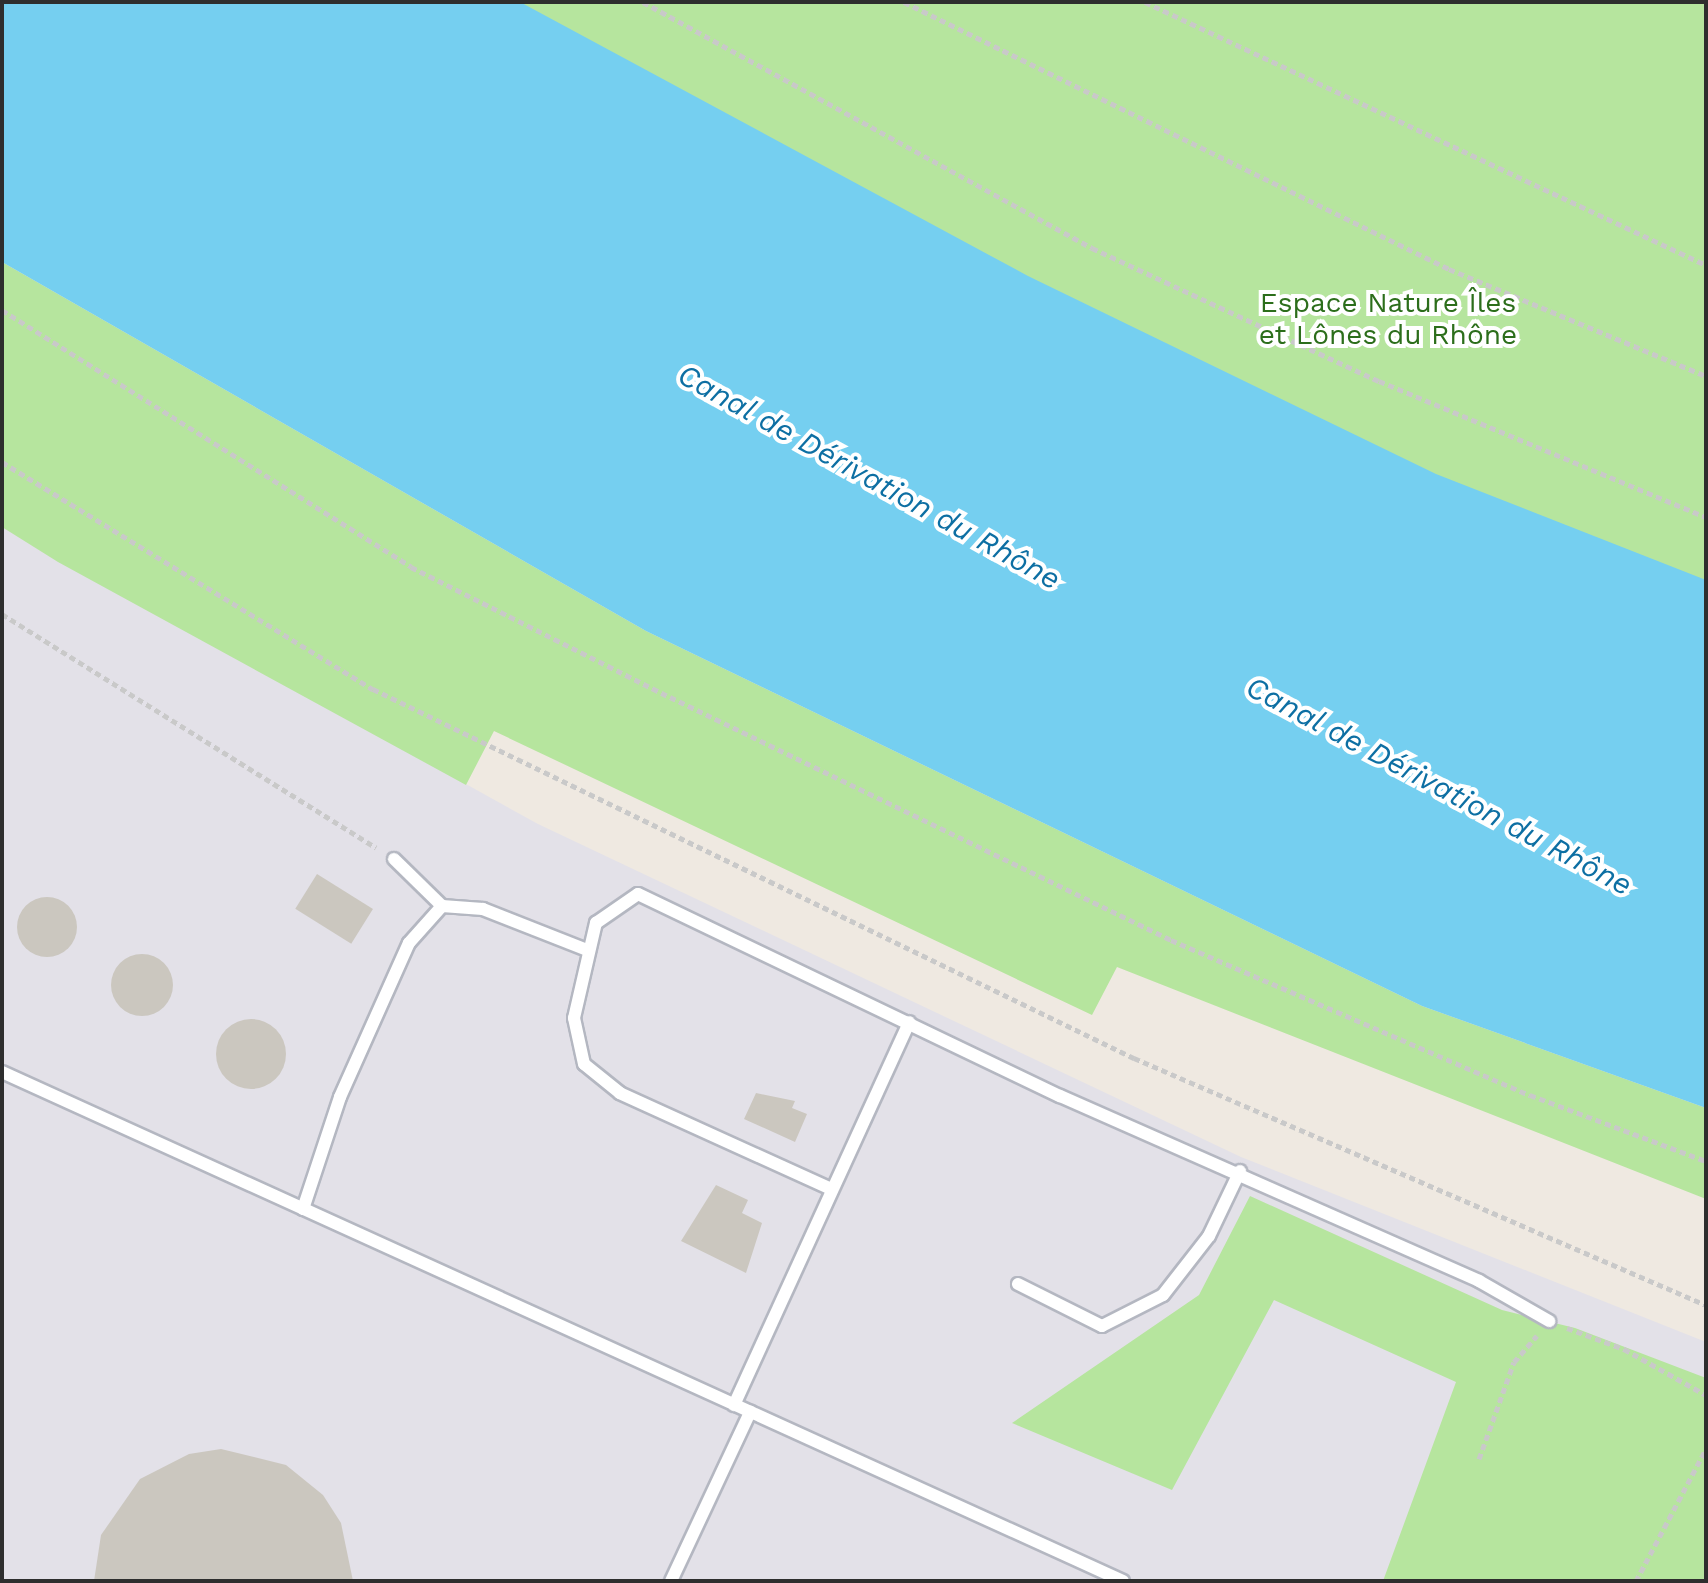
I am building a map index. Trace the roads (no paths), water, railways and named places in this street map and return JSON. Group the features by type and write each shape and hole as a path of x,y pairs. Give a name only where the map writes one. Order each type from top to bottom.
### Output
{"lane":[{"path":"394,859 442,906 483,909 587,950"},
{"path":"829,1188 620,1093 584,1064 574,1018 587,950 596,923 638,894 1060,1096 1240,1171 1479,1281 1549,1321"},
{"path":"303,1209 340,1097 409,943 442,906"},
{"path":"734,1405 829,1188 909,1022"},
{"path":"2,1072 1123,1581"},
{"path":"1018,1284 1102,1326 1163,1295 1209,1236 1240,1171"},
{"path":"671,1581 750,1412"}],"water":[{"name":"Canal de Dérivation du Rhône","path":"2,2 520,2 1028,276 1436,474 1706,580 1706,1108 1422,1006 646,631 2,262"}],"park label":[{"name":"Espace Nature Îles et Lônes du Rhône","path":"1388,319"}]}
